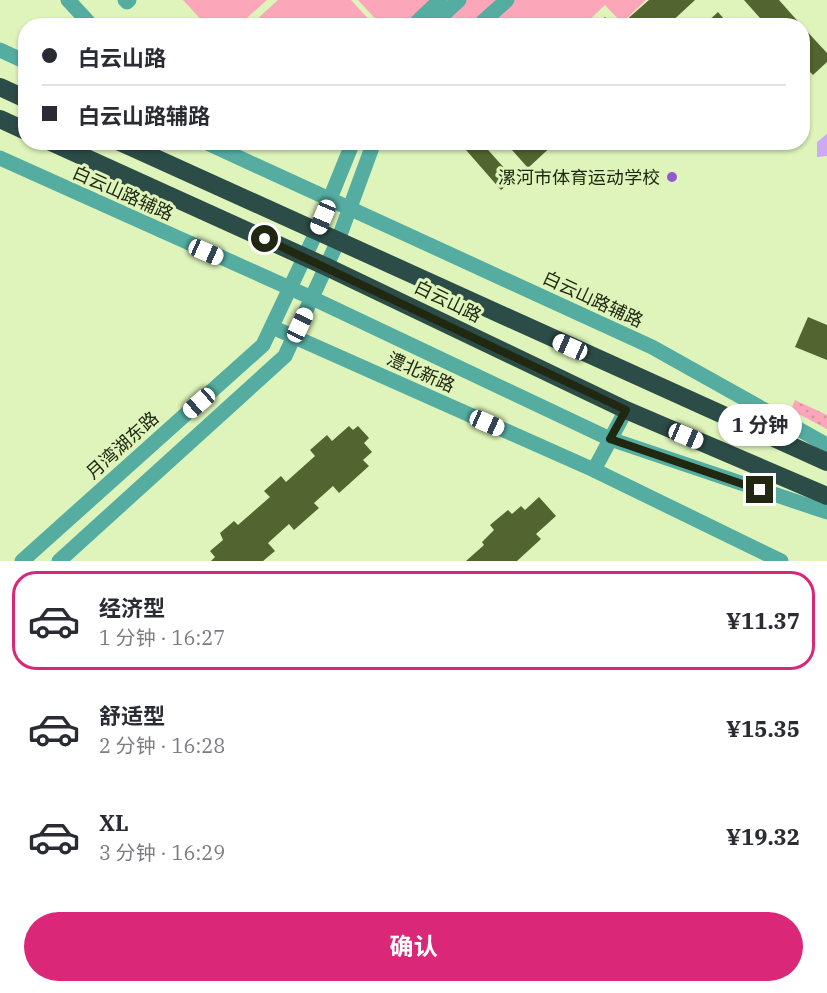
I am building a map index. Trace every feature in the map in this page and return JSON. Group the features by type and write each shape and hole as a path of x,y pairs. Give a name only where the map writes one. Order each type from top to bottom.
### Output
{"highway":[{"path":"0,87 18,95"},
{"path":"0,119 18,127"},
{"name":"白云山路","path":"69,150 327,267 626,410 827,496"},
{"name":"白云山路","path":"137,150 337,243 827,462"}],"street":[{"path":"69,0 85,18"},
{"path":"421,18 440,0"},
{"path":"440,18 459,0"},
{"path":"487,18 507,0"},
{"path":"0,50 18,58"},
{"name":"白云山路辅路","path":"222,150 652,347 827,445"},
{"name":"月湾湖东路","path":"22,561 263,345 316,233 350,150"},
{"path":"59,561 285,356 327,267 351,209 371,150"},
{"name":"白云山路辅路","path":"0,158 312,298 610,439 827,512"},
{"name":"澧北新路","path":"272,327 594,470 781,561"},
{"path":"594,470 626,410"}],"shaded area":[{"path":"183,0 267,0 247,18 200,18"},
{"path":"278,0 351,0 368,18 258,18"},
{"path":"358,0 646,0 627,18 617,18 605,5 591,18 375,18"},
{"path":"827,134 827,156 817,157 817,142"},
{"path":"795,400 827,415 827,429 791,410"}],"building":[{"path":"649,0 695,0 676,18 629,18"},
{"path":"744,0 779,0 795,18 760,18"},
{"path":"718,12 723,18 712,18"},
{"path":"810,35 827,53 827,62 813,75 810,72"},
{"path":"466,150 488,150 514,179 501,190"},
{"path":"512,150 547,150 528,168"},
{"path":"808,317 827,325 827,360 795,347"},
{"path":"349,426 353,430 358,426 369,438 364,443 372,452 363,460 369,466 339,493 333,486 314,503 319,508 294,530 289,524 268,543 275,551 263,561 211,561 215,557 210,551 223,540 220,533 234,521 238,525 270,497 264,491 281,476 286,482 315,456 310,450 327,435 332,441"},
{"path":"539,497 556,516 536,534 541,539 517,561 466,561 484,545 482,542 494,530 490,525 508,510 512,514 521,506 525,510"}],"place":[{"name":"漯河市体育运动学校","path":"672,177"}],"route":[{"path":"265,239 626,410 610,439 760,490"}]}
